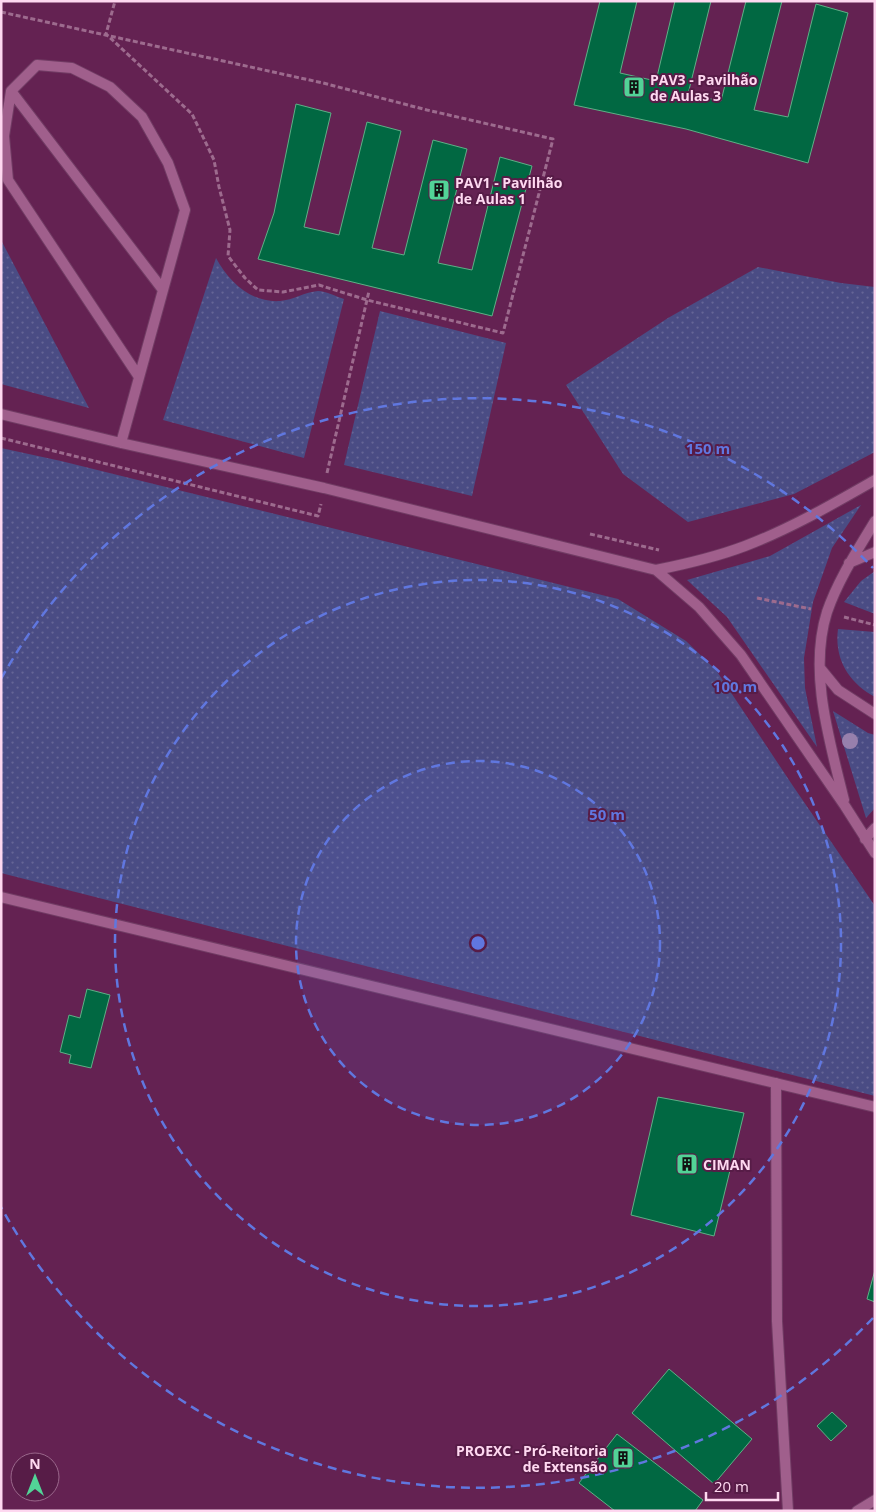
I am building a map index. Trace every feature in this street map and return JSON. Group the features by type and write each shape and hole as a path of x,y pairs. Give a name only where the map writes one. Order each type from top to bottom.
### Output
{"lane":[{"path":"121,443 185,210 168,163 142,117 110,87 72,68 37,65 11,91 4,136 8,180 139,377"},
{"path":"11,91 163,290"},
{"path":"1,414 324,488 656,570 701,560 745,546 799,522 875,480"},
{"path":"845,806 825,722 820,667 823,632 827,613 849,563 875,521"},
{"path":"849,563 875,552"},
{"path":"656,570 699,607 741,655 875,853"},
{"path":"820,667 838,690 875,714"},
{"path":"865,839 875,828"},
{"path":"1,897 875,1107"},
{"path":"776,1083 777,1321 788,1511"},
{"path":"856,1511 875,1500"}],"path":[{"path":"106,34 115,1"},
{"path":"1,12 106,34 323,83 427,110 553,139 503,333 367,300 319,285 283,292 258,290 245,278 228,256 230,230 214,160 192,114 106,34"},
{"path":"1,438 318,516 369,291"}],"shaded area":[{"path":"1,1 875,1 875,1511 1,1511"},
{"path":"1,240 89,408 1,384"},
{"path":"216,258 234,283 250,295 269,301 280,301 318,291 344,299 304,458 163,420"},
{"path":"758,267 841,283 875,287 875,452 794,494 688,522 623,474 566,385 668,318"},
{"path":"380,311 506,343 472,496 344,465"},
{"path":"1,448 61,461 618,599 686,641 716,670 875,906 875,1096 1,873"},
{"path":"861,505 832,548 813,602 804,658 805,688 817,747 727,617 687,580 770,556"},
{"path":"875,571 875,614 844,602 861,581"},
{"path":"838,629 875,632 875,697 858,685 845,669 838,650"},
{"path":"833,711 868,733 875,735 875,808 866,818"}],"building":[{"name":"PAV3 - Pavilhão de Aulas 3","path":"600,1 637,1 620,73 656,81 675,1 711,1 688,94 721,101 746,1 782,1 754,110 788,117 816,4 848,13 808,163 686,129 574,105"},
{"name":"PAV1 - Pavilhão de Aulas 1","path":"296,104 331,113 304,227 339,235 367,122 401,131 372,248 404,255 433,140 467,149 438,263 472,270 500,157 532,166 492,316 258,259 274,213"},
{"path":"87,989 110,995 91,1068 69,1063 71,1055 60,1052 69,1015 80,1018"},
{"name":"CIMAN","path":"658,1097 744,1113 714,1236 631,1215"},
{"path":"875,1270 875,1302 867,1299"},
{"path":"669,1369 752,1439 714,1484 632,1413"},
{"path":"832,1412 847,1426 831,1441 817,1426"},
{"name":"PROEXC - Pró-Reitoria de Extensão","path":"617,1434 703,1500 695,1511 615,1511 579,1483"}],"place":[{"name":"PAV3 - Pavilhão de Aulas 3","path":"634,87"},
{"name":"PAV1 - Pavilhão de Aulas 1","path":"439,190"},
{"name":"CIMAN","path":"687,1164"},
{"name":"PROEXC - Pró-Reitoria de Extensão","path":"623,1458"}]}
